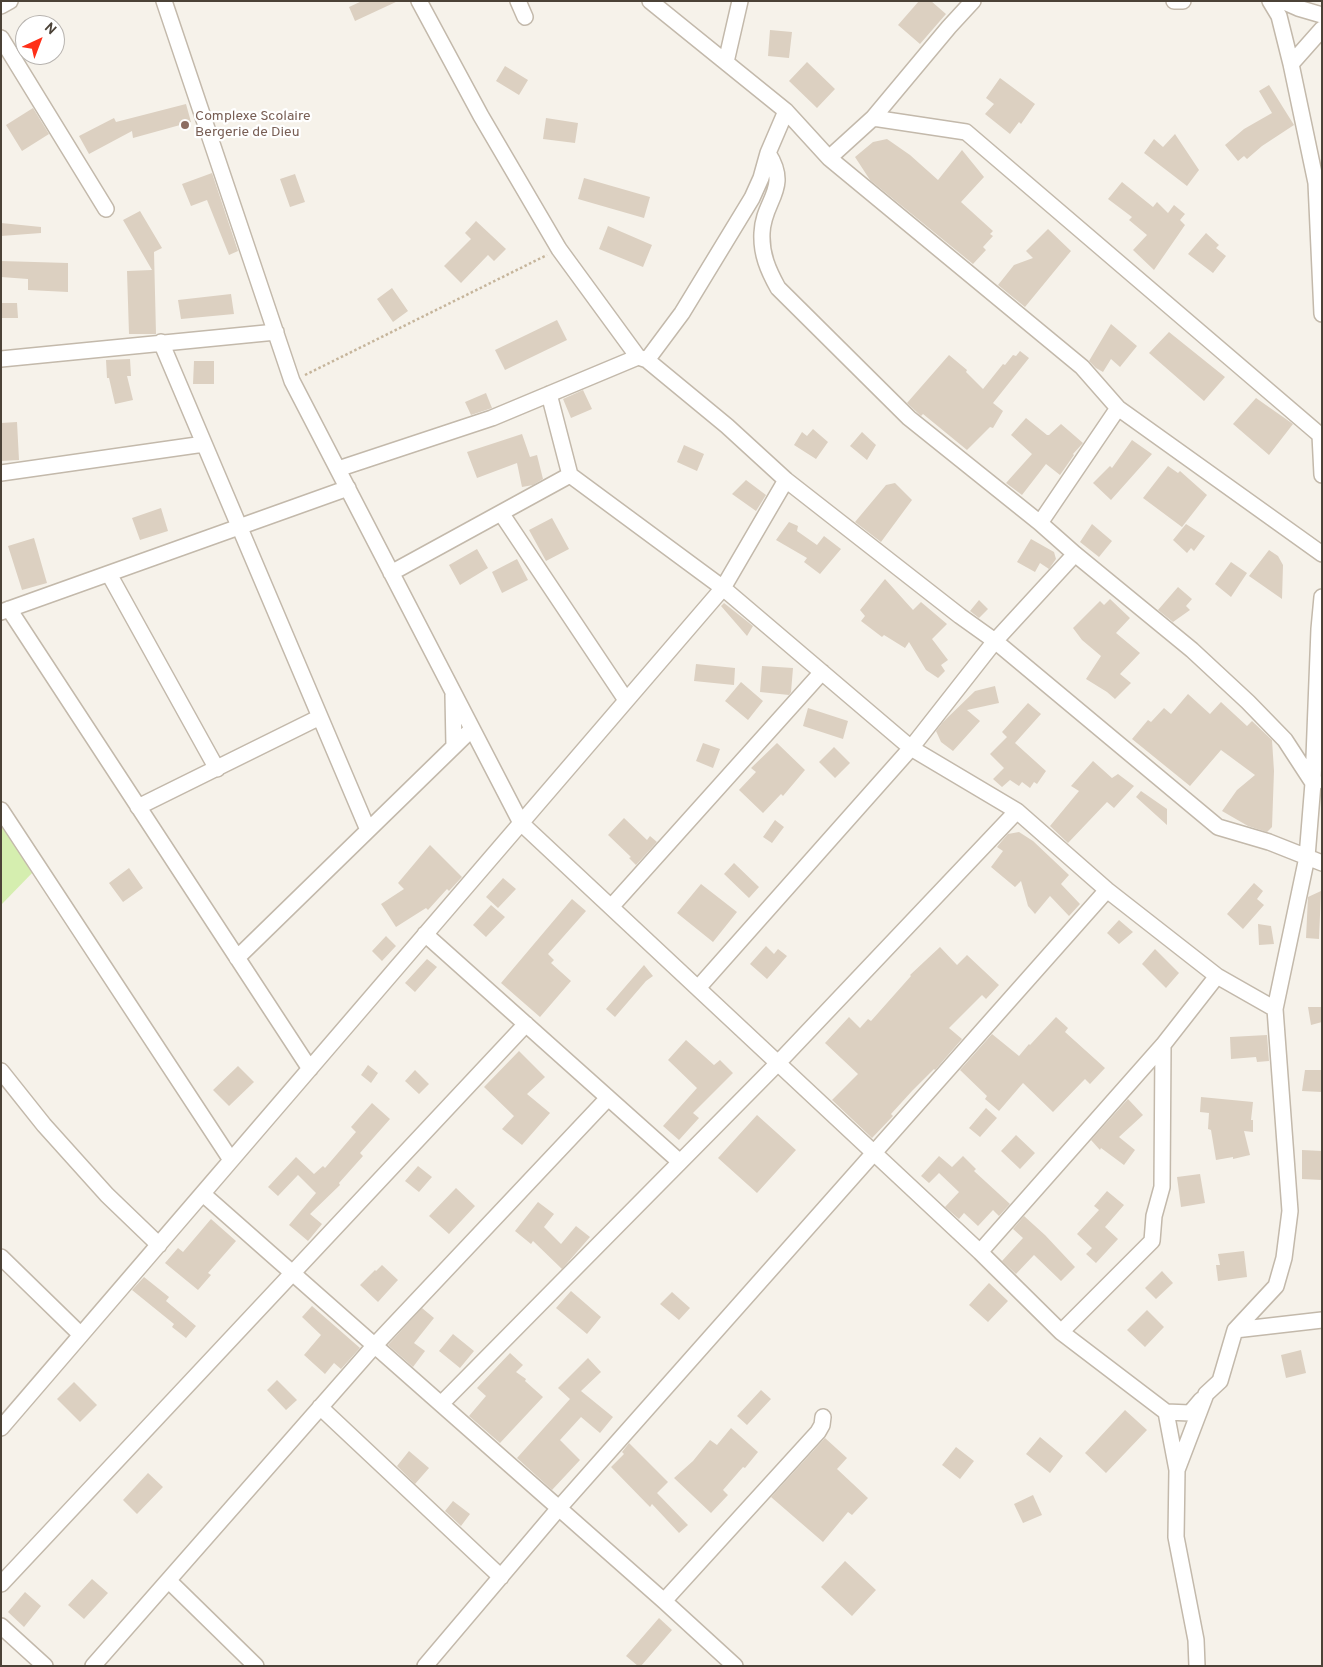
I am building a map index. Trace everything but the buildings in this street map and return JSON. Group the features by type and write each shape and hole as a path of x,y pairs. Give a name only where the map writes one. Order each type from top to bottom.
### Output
{"street":[{"path":"1,6 10,1"},
{"path":"164,1 292,381 521,823 874,1152 1061,1332 1166,1412 1190,1413 1220,1381 1235,1330 1276,1286 1284,1258 1290,1211 1275,1010 1307,857 1317,781 1319,629 1322,598"},
{"path":"419,1 480,116 559,249 643,359 727,426 786,480 960,616 995,641 1218,827 1269,842 1322,863"},
{"path":"518,1 525,17"},
{"path":"650,1 786,111 828,158 1082,367 1118,408 1322,554"},
{"path":"726,62 740,1"},
{"path":"828,158 873,118 973,1"},
{"path":"1174,1 1183,1"},
{"path":"1270,1 1279,16 1292,64 1319,182 1322,314"},
{"path":"1282,1 1322,15"},
{"path":"1292,64 1322,29"},
{"path":"1,38 106,209"},
{"path":"338,469 492,418 549,394 643,359 682,313 752,198 786,111"},
{"path":"873,118 966,132 1321,434 1322,475"},
{"path":"768,153 774,162 778,177 762,232 762,251 767,269 778,288 909,418 1040,523 1192,650 1248,702 1285,740 1317,781"},
{"path":"752,198 764,223"},
{"path":"1,359 276,332"},
{"path":"162,342 368,830"},
{"path":"549,394 570,475 723,588 911,748 1016,811 1107,890 1217,976 1275,1010"},
{"path":"1040,523 1118,408"},
{"path":"1,473 204,444"},
{"path":"391,573 570,475"},
{"path":"1,1428 723,588 786,480"},
{"path":"310,1069 138,807 5,611 348,488"},
{"path":"501,513 626,700"},
{"path":"698,988 911,748 995,641 1075,554"},
{"path":"109,574 217,769"},
{"path":"611,908 822,672"},
{"path":"453,692 454,746"},
{"path":"138,807 320,717"},
{"path":"237,958 472,728"},
{"path":"1,810 231,1160"},
{"path":"441,1404 778,1063 1016,811"},
{"path":"424,1666 559,1508 1107,890"},
{"path":"425,934 680,1162"},
{"path":"980,1252 1163,1045 1217,976"},
{"path":"1,1584 526,1024"},
{"path":"1061,1332 1152,1241 1154,1216 1162,1187 1163,1045"},
{"path":"1,1071 44,1125 107,1195 159,1245"},
{"path":"93,1666 375,1345 608,1098"},
{"path":"203,1194 664,1601 735,1666"},
{"path":"1,1257 81,1335"},
{"path":"1235,1330 1322,1320"},
{"path":"1177,1470 1206,1394"},
{"path":"320,1407 501,1577"},
{"path":"1166,1412 1177,1470 1176,1537 1196,1640 1197,1666"},
{"path":"664,1601 818,1432 822,1425 823,1417"},
{"path":"169,1581 256,1666"},
{"path":"1,1626 45,1666"}],"path":[{"path":"292,381 559,249"}],"green space":[{"path":"1,820 37,868 1,905"}],"place":[{"name":"Complexe Scolaire Bergerie de Dieu","path":"185,125"}]}
